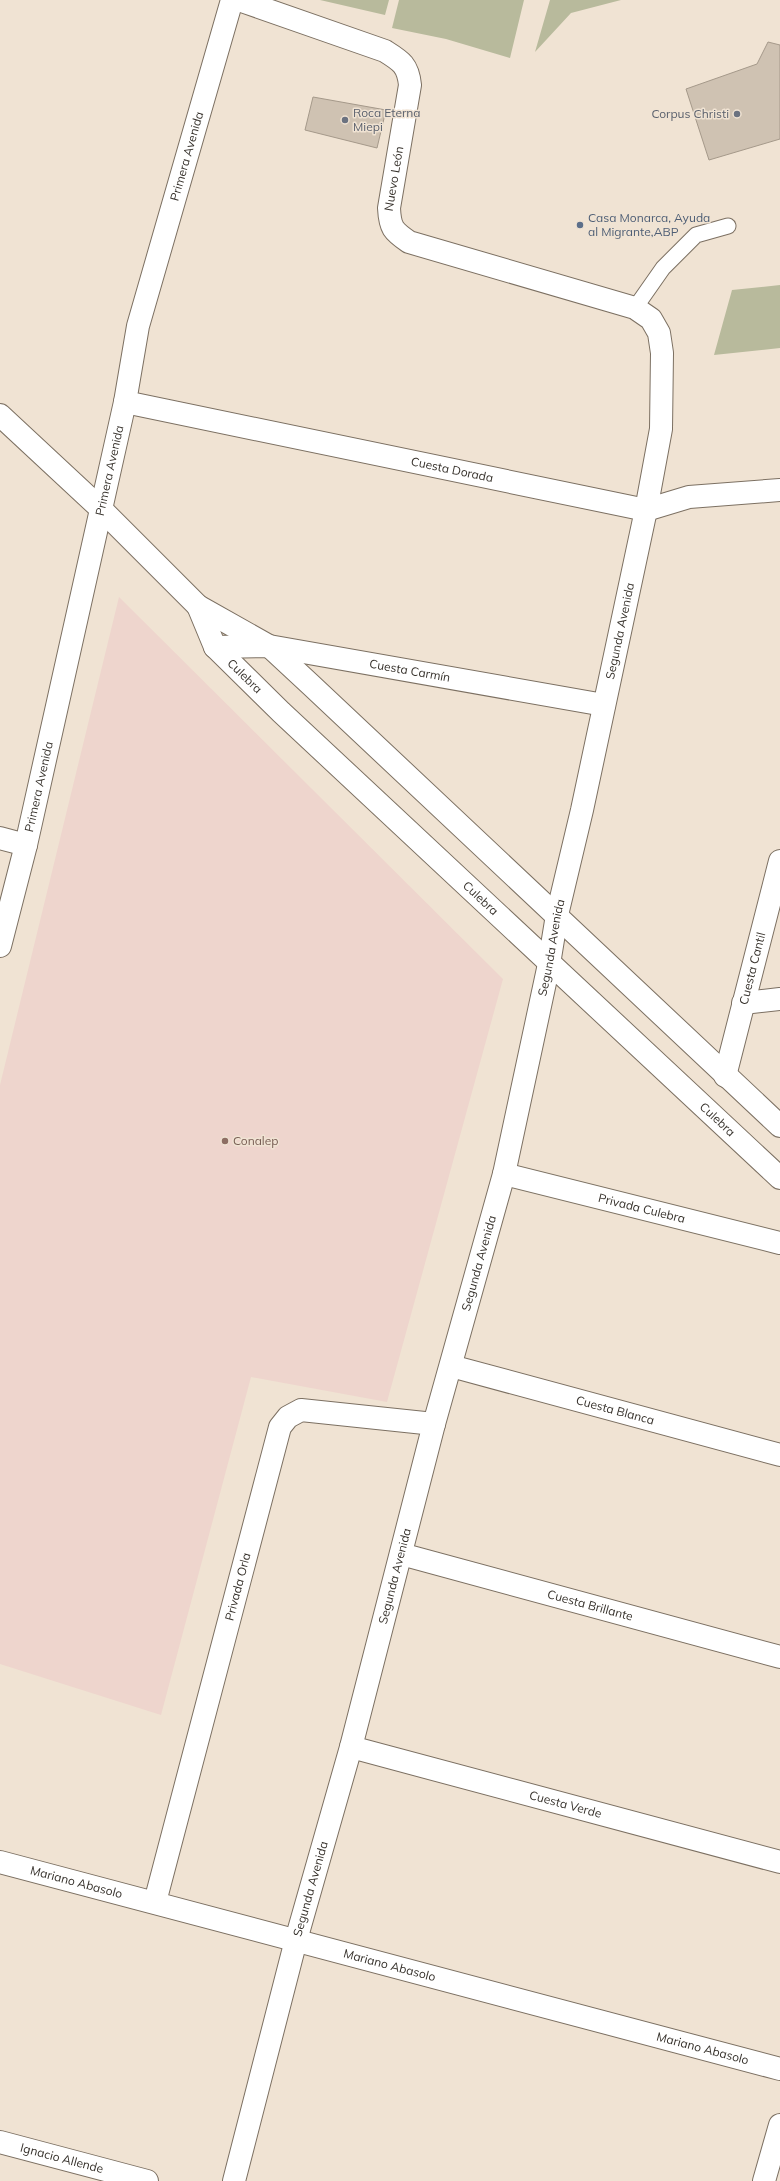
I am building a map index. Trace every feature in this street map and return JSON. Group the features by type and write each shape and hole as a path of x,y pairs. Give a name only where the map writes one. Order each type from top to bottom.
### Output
{"street":[{"name":"Primera Avenida","path":"0,946 26,845 125,402 138,326 232,0"},
{"name":"Nuevo León","path":"239,0 385,51 399,60 409,71 410,85 389,208 390,223 396,233 409,242 635,308 651,319 659,333"},
{"name":"Segunda Avenida","path":"234,2181 296,1940 351,1747 434,1424 504,1174 549,964 557,914 646,510 661,428 662,353 659,333"},
{"name":"Cuesta Dorada","path":"125,402 646,510 689,497 780,490"},
{"name":"Culebra","path":"0,414 101,509 198,606 269,646 557,914 725,1076 780,1126"},
{"name":"Culebra","path":"198,606 215,647 281,712 549,964 780,1178"},
{"name":"Cuesta Carmín","path":"215,647 269,646 604,705"},
{"path":"0,838 26,845"},
{"name":"Cuesta Cantil","path":"725,1076 743,1003 777,886 780,861"},
{"path":"743,1003 780,999"},
{"name":"Privada Culebra","path":"504,1174 780,1242"},
{"name":"Cuesta Blanca","path":"451,1366 780,1455"},
{"name":"Privada Orla","path":"155,1902 280,1427 288,1417 301,1410 434,1424"},
{"name":"Cuesta Brillante","path":"400,1554 780,1657"},
{"name":"Cuesta Verde","path":"351,1747 780,1862"},
{"name":"Mariano Abasolo","path":"0,1862 780,2069"},
{"path":"764,2181 780,2125"},
{"name":"Ignacio Allende","path":"0,2142 147,2181"}],"lane":[{"path":"635,308 663,268 696,235 728,226"}],"shaded area":[{"path":"119,597 503,979 387,1402 251,1377 161,1715 0,1664 0,1085"}],"green space":[{"path":"320,0 389,0 385,15"},
{"path":"399,0 524,0 510,58 446,39 392,28"},
{"path":"550,0 621,0 571,13 535,52"},
{"path":"780,285 780,348 714,355 732,290"}],"building":[{"name":"Corpus Christi","path":"768,42 780,45 780,139 709,160 686,89 757,64"},
{"name":"Roca Eterna Miepi","path":"313,97 386,110 377,148 305,130"}],"place":[{"name":"Corpus Christi","path":"737,114"},
{"name":"Roca Eterna Miepi","path":"345,120"},
{"name":"Casa Monarca, Ayuda al Migrante,ABP","path":"580,225"},
{"name":"Conalep","path":"225,1141"}]}
